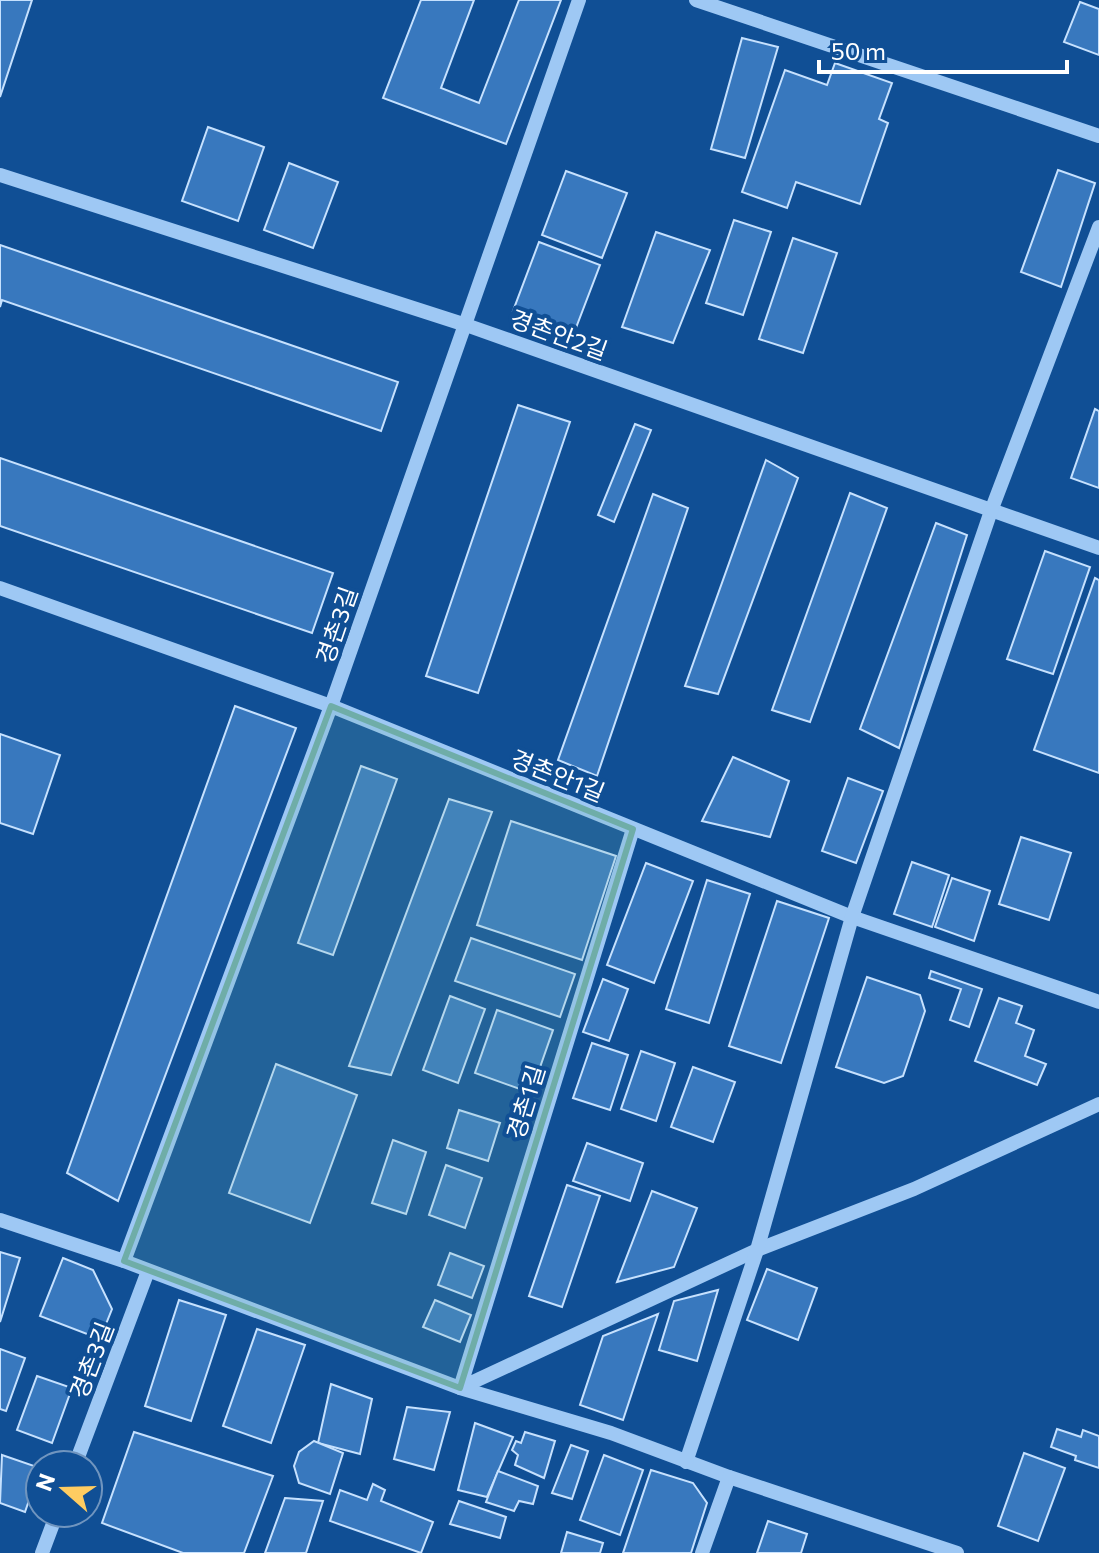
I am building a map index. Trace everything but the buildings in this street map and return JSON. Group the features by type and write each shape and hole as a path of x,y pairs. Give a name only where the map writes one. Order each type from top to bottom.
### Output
{"street":[{"name":"경촌3길","path":"124,1261 331,706 579,0"},
{"path":"696,0 1099,136"},
{"name":"경촌안2길","path":"0,175 466,325 1099,548"},
{"path":"686,1462 757,1250 852,917 991,511 1099,227"},
{"name":"경촌안1길","path":"0,588 331,706 852,917 1099,1002"},
{"name":"경촌1길","path":"460,1388 633,829"},
{"path":"460,1388 757,1250 914,1189 1099,1104"},
{"path":"0,1220 124,1261 460,1388 611,1433 729,1477 957,1553"},
{"name":"경촌3길","path":"81,1449 148,1271"},
{"path":"702,1553 729,1477"},
{"path":"42,1553 51,1529"}],"highlighted area":[{"path":"331,706 633,829 460,1388 124,1261"}]}
